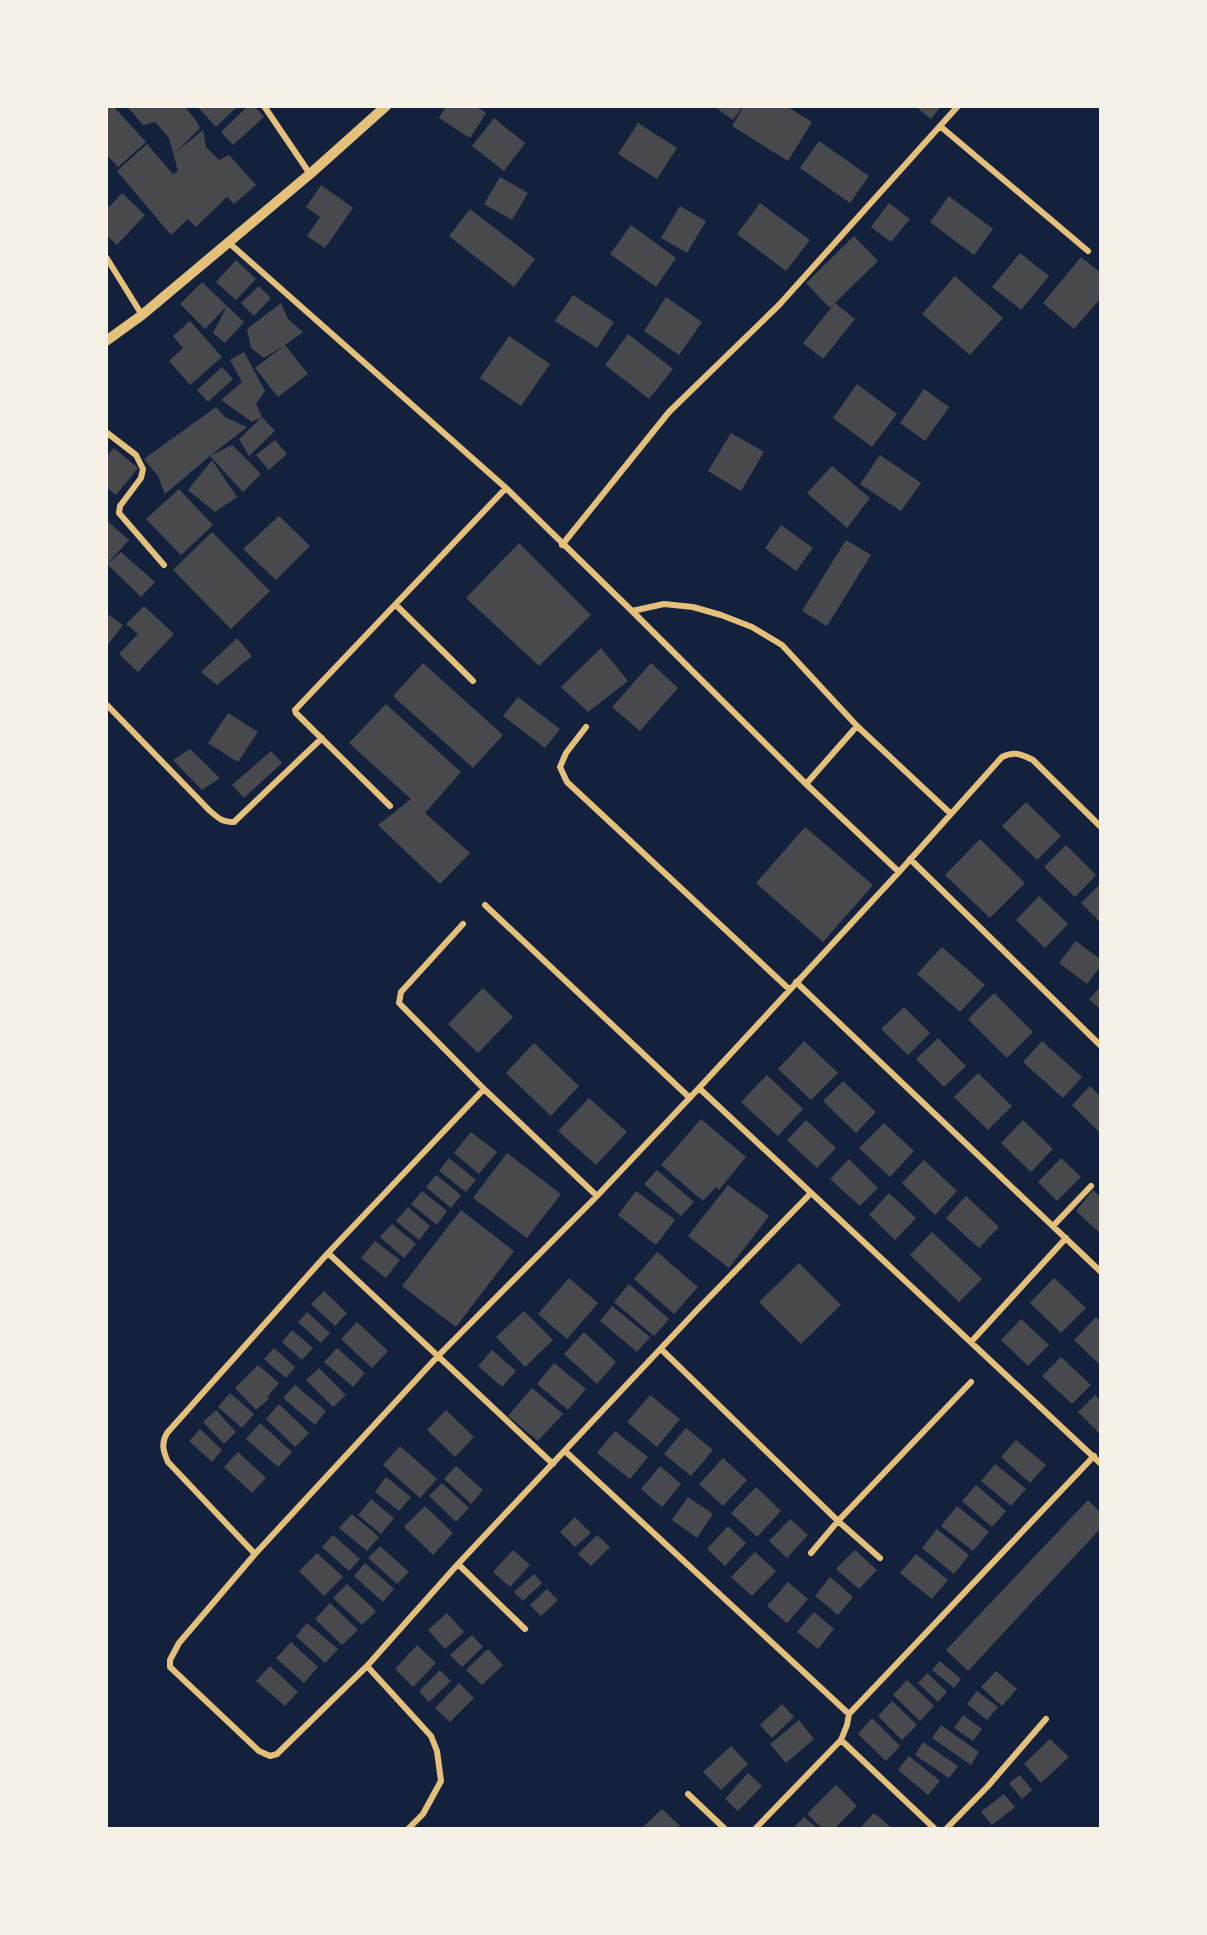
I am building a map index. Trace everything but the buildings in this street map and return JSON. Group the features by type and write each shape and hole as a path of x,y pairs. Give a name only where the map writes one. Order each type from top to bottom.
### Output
{"street":[{"path":"264,106 310,174"},
{"path":"106,341 142,315 310,174 386,106"},
{"path":"562,544 669,412 779,305 958,106"},
{"path":"940,126 1088,251"},
{"path":"227,242 506,488 899,873"},
{"path":"106,257 142,315"},
{"path":"106,432 136,456 143,469 141,478 120,506 119,513 164,565"},
{"path":"390,806 295,710 506,488"},
{"path":"632,611 664,604 693,607 752,627 782,645 857,726 950,813"},
{"path":"396,605 473,681"},
{"path":"106,704 220,820 226,822 234,822 322,738"},
{"path":"806,784 857,726"},
{"path":"586,727 566,753 560,767 567,782 789,989"},
{"path":"810,1193 458,1564 367,1666 277,1754 270,1756 259,1751 173,1670 170,1660 179,1643 255,1554 438,1356 597,1196 690,1098 899,873 1002,757 1011,753 1022,754 1033,760 1101,826"},
{"path":"910,859 1101,1045"},
{"path":"485,905 690,1098"},
{"path":"463,924 401,992 399,1003 484,1089 597,1196"},
{"path":"796,982 1101,1271"},
{"path":"699,1088 1101,1463"},
{"path":"255,1554 168,1462 163,1451 163,1440 328,1253 484,1089"},
{"path":"1053,1226 1091,1186"},
{"path":"970,1342 1066,1238"},
{"path":"328,1253 552,1464"},
{"path":"661,1349 838,1521 880,1558"},
{"path":"811,1553 838,1521 971,1382"},
{"path":"565,1451 849,1714"},
{"path":"756,1828 841,1740 849,1714 1094,1456"},
{"path":"458,1564 525,1629"},
{"path":"367,1666 431,1736 437,1751 441,1781 423,1814 409,1828"},
{"path":"947,1828 988,1786 1046,1719"},
{"path":"841,1740 934,1828"},
{"path":"688,1794 724,1828"}]}
